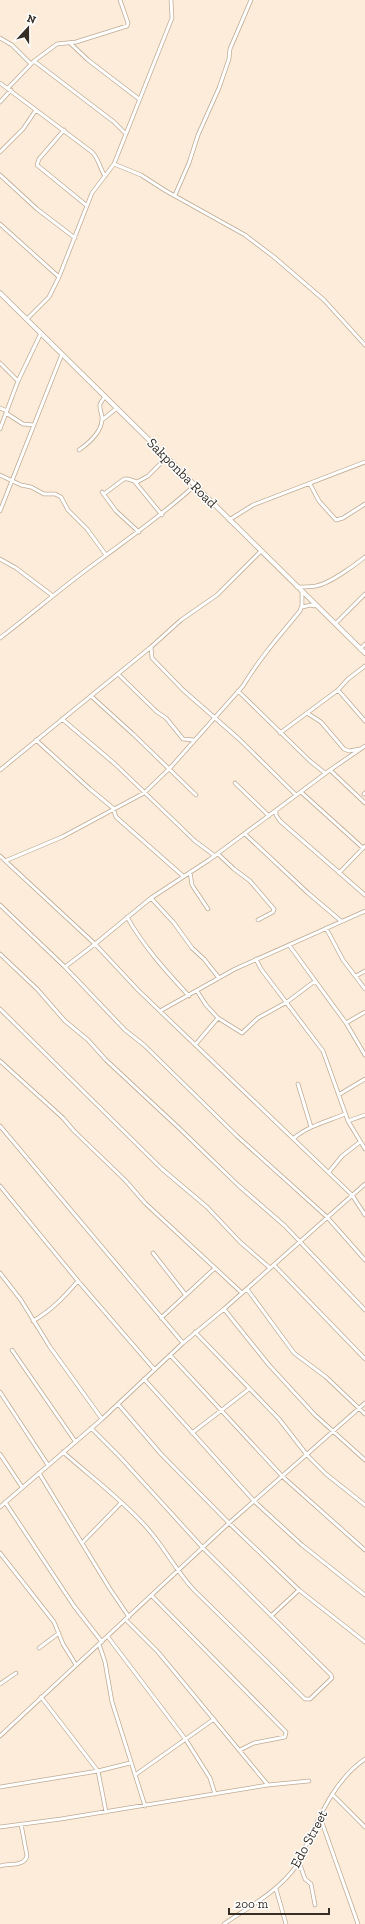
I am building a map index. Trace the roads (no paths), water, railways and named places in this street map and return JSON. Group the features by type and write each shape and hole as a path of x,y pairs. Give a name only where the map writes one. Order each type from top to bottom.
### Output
{"main road":[{"name":"Sakponba Road","path":"0,293 365,653"}],"street":[{"path":"0,102 32,62 57,44 70,43 127,26 128,23 120,0"},
{"path":"27,319 46,301 59,277 75,238 86,205 92,193 114,164 172,18 171,0"},
{"path":"174,195 189,163 198,135 229,60 230,49 251,0"},
{"path":"0,38 12,45 32,62 114,122 126,134"},
{"path":"70,43 88,60 139,99"},
{"path":"0,83 64,130 97,157 101,170 105,176"},
{"path":"0,152 23,129 36,110"},
{"path":"64,130 39,159 37,165 86,205"},
{"path":"114,164 141,174 166,191 245,235 274,257 324,300 365,345"},
{"path":"0,175 37,209 75,238"},
{"path":"0,224 59,277"},
{"path":"0,429 18,381 41,333"},
{"path":"0,511 62,354"},
{"path":"0,363 18,381"},
{"path":"102,420 100,404 105,396"},
{"path":"0,408 19,422 34,425"},
{"path":"79,450 90,442 96,434 102,420 116,408"},
{"path":"135,482 148,476 166,458"},
{"path":"229,520 253,505 365,462"},
{"path":"0,475 31,487 44,494 55,494 61,497 68,510 87,529 106,555"},
{"path":"139,532 116,511 103,493 124,479 128,479 135,482 162,515"},
{"path":"310,484 319,501 336,520 343,518 365,504"},
{"path":"0,638 106,555 162,515 194,486"},
{"path":"0,770 151,647 181,620 217,595 261,551"},
{"path":"297,587 318,586 323,584 352,567 365,557"},
{"path":"0,559 16,568 54,596"},
{"path":"302,592 302,608"},
{"path":"335,624 365,594"},
{"path":"4,860 62,837 113,808 144,793 170,768 238,691 302,608 311,605 314,606"},
{"path":"360,648 365,644"},
{"path":"151,647 152,658 183,690 239,739 296,796"},
{"path":"280,733 338,690 348,678 365,666"},
{"path":"118,674 157,712 166,718 183,739 194,740"},
{"path":"338,690 365,721"},
{"path":"238,691 280,733 325,774"},
{"path":"91,696 170,768 196,795"},
{"path":"307,713 321,722 344,748 349,751 360,749"},
{"path":"62,719 115,764 195,841 217,855 250,880 274,909 273,912 258,920"},
{"path":"36,740 113,808 116,816 183,876"},
{"path":"65,967 150,898 217,855 330,770 365,746"},
{"path":"330,770 365,802"},
{"path":"235,783 269,816"},
{"path":"301,792 364,847 339,873"},
{"path":"276,811 276,815 280,821 365,895"},
{"path":"245,834 308,893 341,921"},
{"path":"0,856 95,944 138,990 329,1172 352,1195 365,1215"},
{"path":"190,872 192,885 208,909"},
{"path":"150,898 174,923 192,948 204,959 219,978"},
{"path":"0,905 65,967 125,1030 144,1045 237,1136 327,1218 365,1260"},
{"path":"160,1011 256,959 365,911"},
{"path":"126,917 138,938 153,957 189,996"},
{"path":"326,928 343,960 365,989"},
{"path":"289,945 346,1023 365,1055"},
{"path":"0,954 37,989 65,1021 239,1186 285,1226 365,1310"},
{"path":"256,959 261,969 323,1051 340,1094 345,1114 365,1149"},
{"path":"356,976 365,971"},
{"path":"197,991 206,1005 218,1018 242,1033 258,1018 287,1002 315,981"},
{"path":"0,1009 162,1169 207,1207 240,1242 270,1268"},
{"path":"346,1023 365,1012"},
{"path":"195,1045 218,1018"},
{"path":"0,1061 63,1118 74,1131 125,1180 145,1203 242,1293"},
{"path":"340,1094 365,1079"},
{"path":"298,1084 312,1127"},
{"path":"294,1138 301,1132 345,1114"},
{"path":"348,1121 365,1115"},
{"path":"0,1126 34,1168 98,1240 183,1343"},
{"path":"329,1172 342,1156 360,1142"},
{"path":"0,1507 102,1419 195,1332 224,1310 365,1184"},
{"path":"0,1186 78,1281 154,1369"},
{"path":"153,1252 185,1294"},
{"path":"274,1265 365,1359"},
{"path":"161,1318 185,1294 215,1268"},
{"path":"0,1273 102,1419"},
{"path":"33,1321 53,1308 78,1281"},
{"path":"247,1289 294,1353 326,1377 365,1414"},
{"path":"224,1310 269,1365 315,1415 365,1460"},
{"path":"195,1332 279,1419 307,1455 330,1478 365,1505"},
{"path":"12,1350 75,1441"},
{"path":"170,1355 283,1477 365,1550"},
{"path":"144,1379 255,1502 302,1545 365,1595"},
{"path":"192,1433 249,1389"},
{"path":"0,1392 48,1465"},
{"path":"0,1736 229,1523 255,1502 365,1403"},
{"path":"118,1404 162,1454 229,1523 300,1590 365,1642"},
{"path":"63,1452 148,1528 168,1554 178,1572 256,1652 305,1699 310,1699 332,1678 331,1675 203,1548 120,1457 91,1428"},
{"path":"0,1454 22,1487"},
{"path":"38,1473 128,1618 268,1785"},
{"path":"5,1502 74,1606 101,1643 112,1702 130,1763 145,1806"},
{"path":"82,1542 121,1503"},
{"path":"0,1553 54,1622 63,1644 76,1665"},
{"path":"271,1616 300,1590"},
{"path":"152,1596 286,1732 285,1737 254,1743 240,1750"},
{"path":"39,1648 59,1633"},
{"path":"108,1637 186,1740 210,1778 215,1794"},
{"path":"0,1684 16,1673"},
{"path":"42,1697 98,1771 106,1812"},
{"path":"135,1776 214,1719"},
{"name":"Edo Street","path":"224,1924 276,1889 299,1862 332,1794 349,1773 365,1759"},
{"path":"0,1787 98,1771 130,1763"},
{"path":"0,1827 145,1806 268,1785 309,1781"},
{"path":"332,1794 365,1827"},
{"path":"320,1817 358,1924"},
{"path":"0,1866 23,1863 26,1860 27,1856 21,1824"},
{"path":"299,1862 305,1879 311,1884 314,1906"},
{"path":"276,1889 286,1924"}]}
